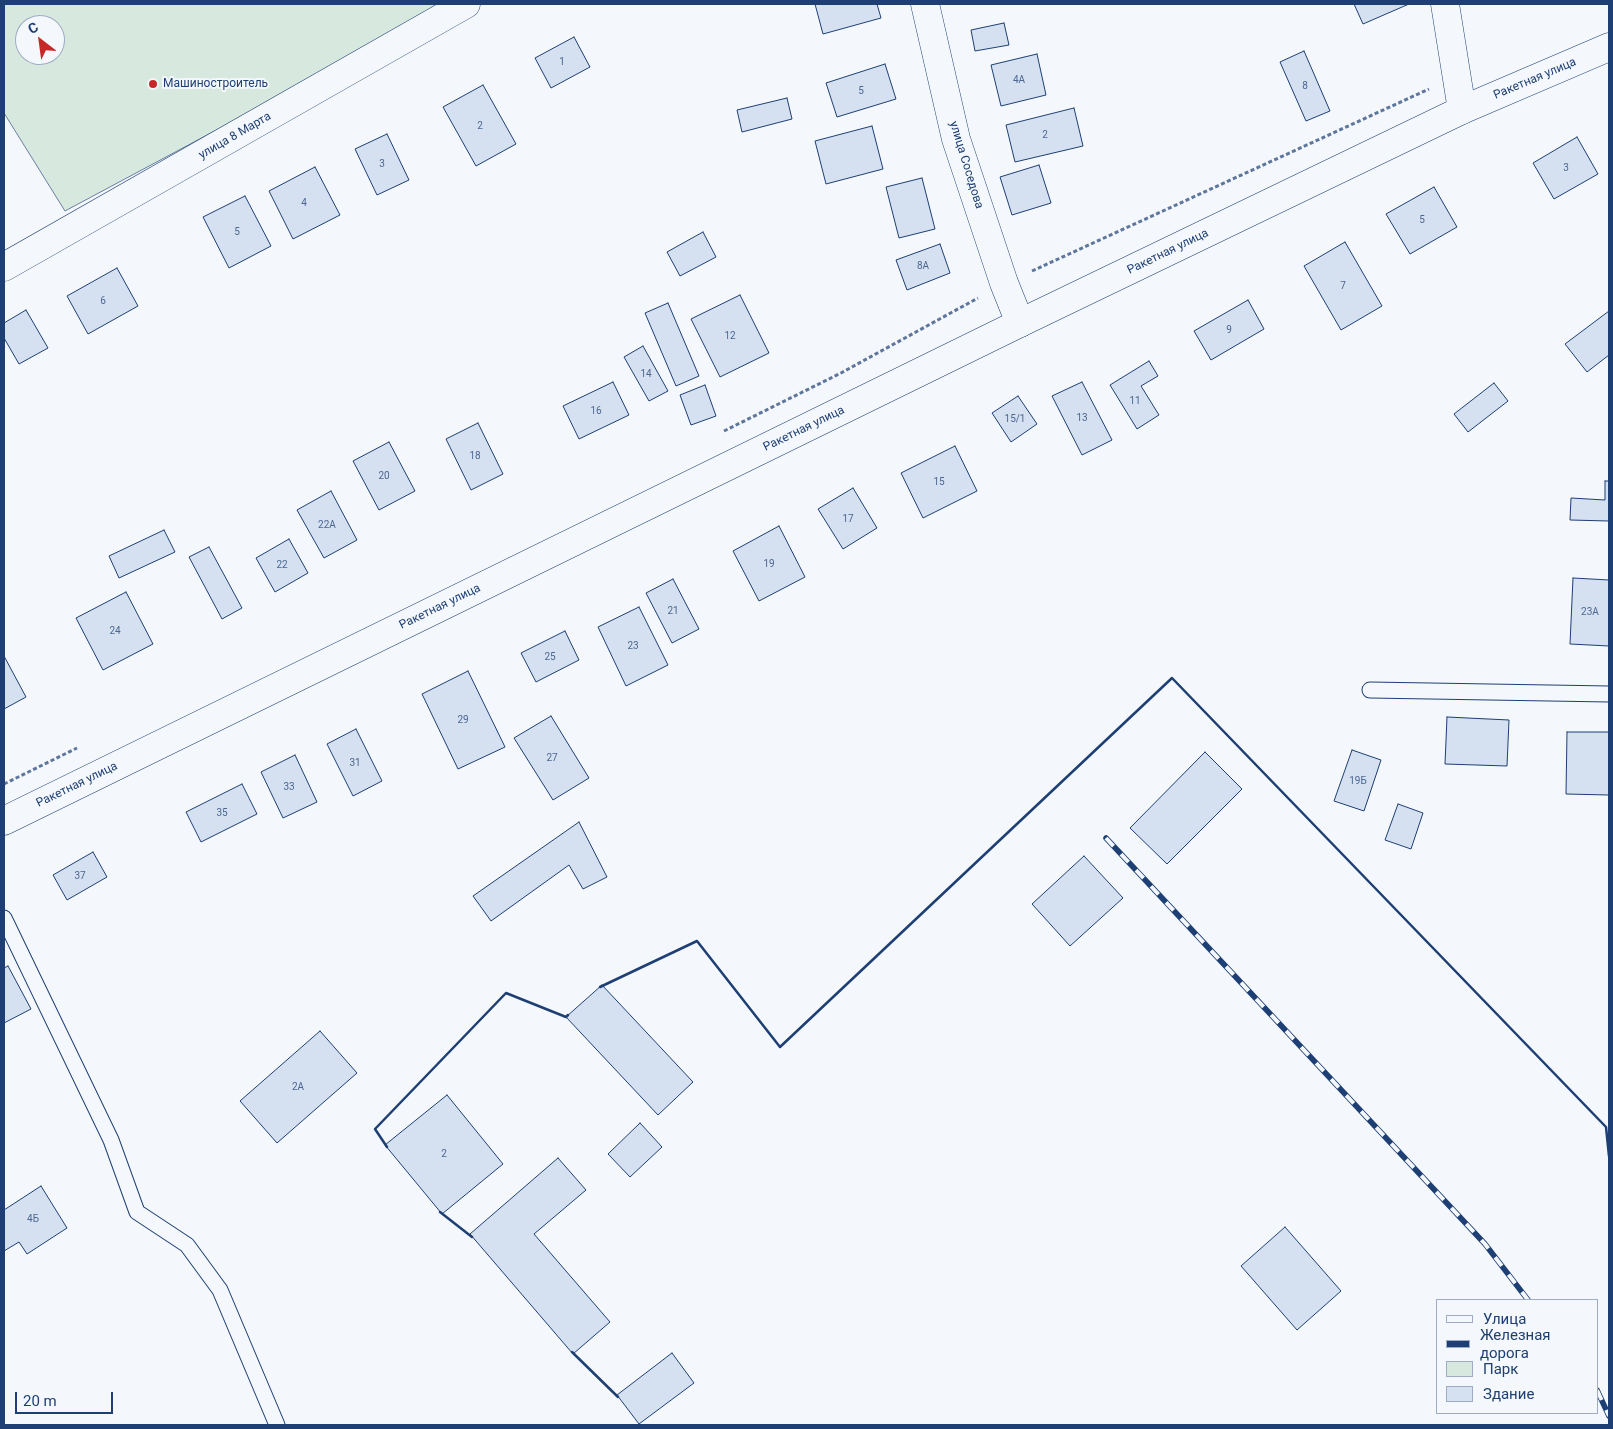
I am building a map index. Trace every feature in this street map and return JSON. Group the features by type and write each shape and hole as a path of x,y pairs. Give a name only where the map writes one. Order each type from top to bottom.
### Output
{"main road":[{"name":"улица 8 Марта","path":"4,268 466,4"},
{"name":"улица Соседова","path":"926,4 956,139 1004,284 1020,323"},
{"path":"1445,4 1462,110"},
{"name":"Ракетная улица","path":"4,821 1020,323 1462,110 1609,47"}],"lane":[{"path":"1370,690 1609,694"},
{"path":"4,918 111,1140 137,1212 186,1245 220,1290 276,1425"}],"path":[{"path":"716,435 841,373 1004,284 1456,76"},
{"path":"4,784 84,745"}],"green space":[{"name":"Машиностроитель","path":"4,4 452,4 65,211 4,113"}],"building":[{"path":"815,4 877,4 881,18 823,34"},
{"path":"1354,4 1409,4 1363,24"},
{"path":"1004,23 1009,45 975,51 971,30"},
{"path":"574,37 590,67 551,88 535,58"},
{"path":"1304,51 1330,111 1306,121 1280,62"},
{"path":"1037,54 1046,95 1001,106 991,65"},
{"path":"885,64 896,99 837,117 826,83"},
{"path":"483,85 516,144 476,166 443,107"},
{"path":"787,98 792,119 742,132 737,110"},
{"path":"1074,108 1083,146 1015,162 1006,125"},
{"path":"872,126 883,169 826,184 815,141"},
{"path":"387,134 409,180 377,195 355,149"},
{"path":"1577,137 1598,174 1554,199 1533,163"},
{"path":"1039,165 1051,203 1012,215 1000,177"},
{"path":"315,167 340,215 293,239 269,191"},
{"path":"922,178 935,229 899,238 886,187"},
{"path":"1434,187 1457,227 1410,254 1386,214"},
{"path":"245,196 271,246 229,268 203,217"},
{"path":"703,232 716,257 680,276 667,252"},
{"path":"1345,242 1382,306 1341,330 1304,266"},
{"path":"940,244 950,273 907,290 896,260"},
{"path":"117,268 138,306 88,334 67,296"},
{"path":"740,295 769,353 720,377 691,319"},
{"path":"1248,300 1264,329 1211,360 1194,331"},
{"path":"668,303 699,376 676,386 645,313"},
{"path":"26,310 48,348 19,364 4,338 4,323"},
{"path":"1609,311 1609,355 1587,372 1565,344"},
{"path":"643,346 668,391 649,401 624,357"},
{"path":"1149,361 1158,376 1141,386 1159,415 1137,429 1110,385"},
{"path":"613,382 629,415 579,439 563,406"},
{"path":"1082,382 1112,440 1082,455 1052,396"},
{"path":"1494,383 1508,401 1468,432 1454,414"},
{"path":"705,385 716,416 691,425 680,395"},
{"path":"1018,396 1037,424 1011,442 992,413"},
{"path":"478,423 503,474 471,490 446,439"},
{"path":"389,442 415,491 379,510 353,461"},
{"path":"955,446 977,491 923,518 901,473"},
{"path":"1605,481 1609,481 1609,521 1570,520 1571,498 1605,500"},
{"path":"853,488 877,528 843,549 818,509"},
{"path":"331,491 357,540 324,558 297,510"},
{"path":"779,526 805,577 759,601 733,551"},
{"path":"164,530 175,552 119,578 109,556"},
{"path":"289,539 308,573 275,592 256,558"},
{"path":"209,547 242,608 222,619 189,557"},
{"path":"1573,578 1609,580 1609,646 1570,644"},
{"path":"673,579 699,629 672,643 646,593"},
{"path":"126,592 153,644 103,670 76,618"},
{"path":"639,607 668,665 626,686 598,627"},
{"path":"565,631 579,660 536,682 521,653"},
{"path":"4,656 26,697 4,709"},
{"path":"468,671 505,747 458,769 422,694"},
{"path":"551,716 589,778 553,800 514,738"},
{"path":"1447,717 1509,720 1507,766 1445,764"},
{"path":"356,729 382,781 353,796 327,744"},
{"path":"1567,732 1609,732 1609,795 1566,794"},
{"path":"1352,750 1381,760 1364,811 1334,801"},
{"path":"1205,752 1242,789 1167,864 1130,828"},
{"path":"295,755 317,802 283,818 261,772"},
{"path":"242,784 257,814 201,842 186,812"},
{"path":"1398,804 1423,813 1411,849 1385,840"},
{"path":"579,822 607,877 583,889 569,865 491,921 473,896"},
{"path":"93,852 107,877 67,900 53,875"},
{"path":"1084,856 1123,898 1070,946 1032,904"},
{"path":"8,966 31,1009 4,1023 4,968"},
{"path":"602,985 693,1082 658,1115 566,1017"},
{"path":"320,1031 357,1073 277,1143 240,1101"},
{"path":"447,1095 503,1164 442,1214 385,1145"},
{"path":"640,1123 662,1147 630,1177 608,1154"},
{"path":"558,1158 586,1190 534,1234 610,1322 573,1354 470,1234"},
{"path":"41,1186 67,1228 27,1254 19,1242 4,1251 4,1210"},
{"path":"1285,1227 1341,1291 1297,1330 1241,1266"},
{"path":"672,1353 694,1383 639,1424 617,1395"}],"railway":[{"path":"1106,838 1485,1244 1527,1299"},
{"path":"1598,1392 1609,1416"}],"wall":[{"path":"600,987 697,941 780,1047 1172,678 1606,1127 1609,1156"},
{"path":"387,1147 375,1129 506,993 566,1017 568,1015"},
{"path":"440,1212 472,1237"},
{"path":"572,1352 618,1397"}],"place":[{"name":"Машиностроитель","path":"153,84"}]}
